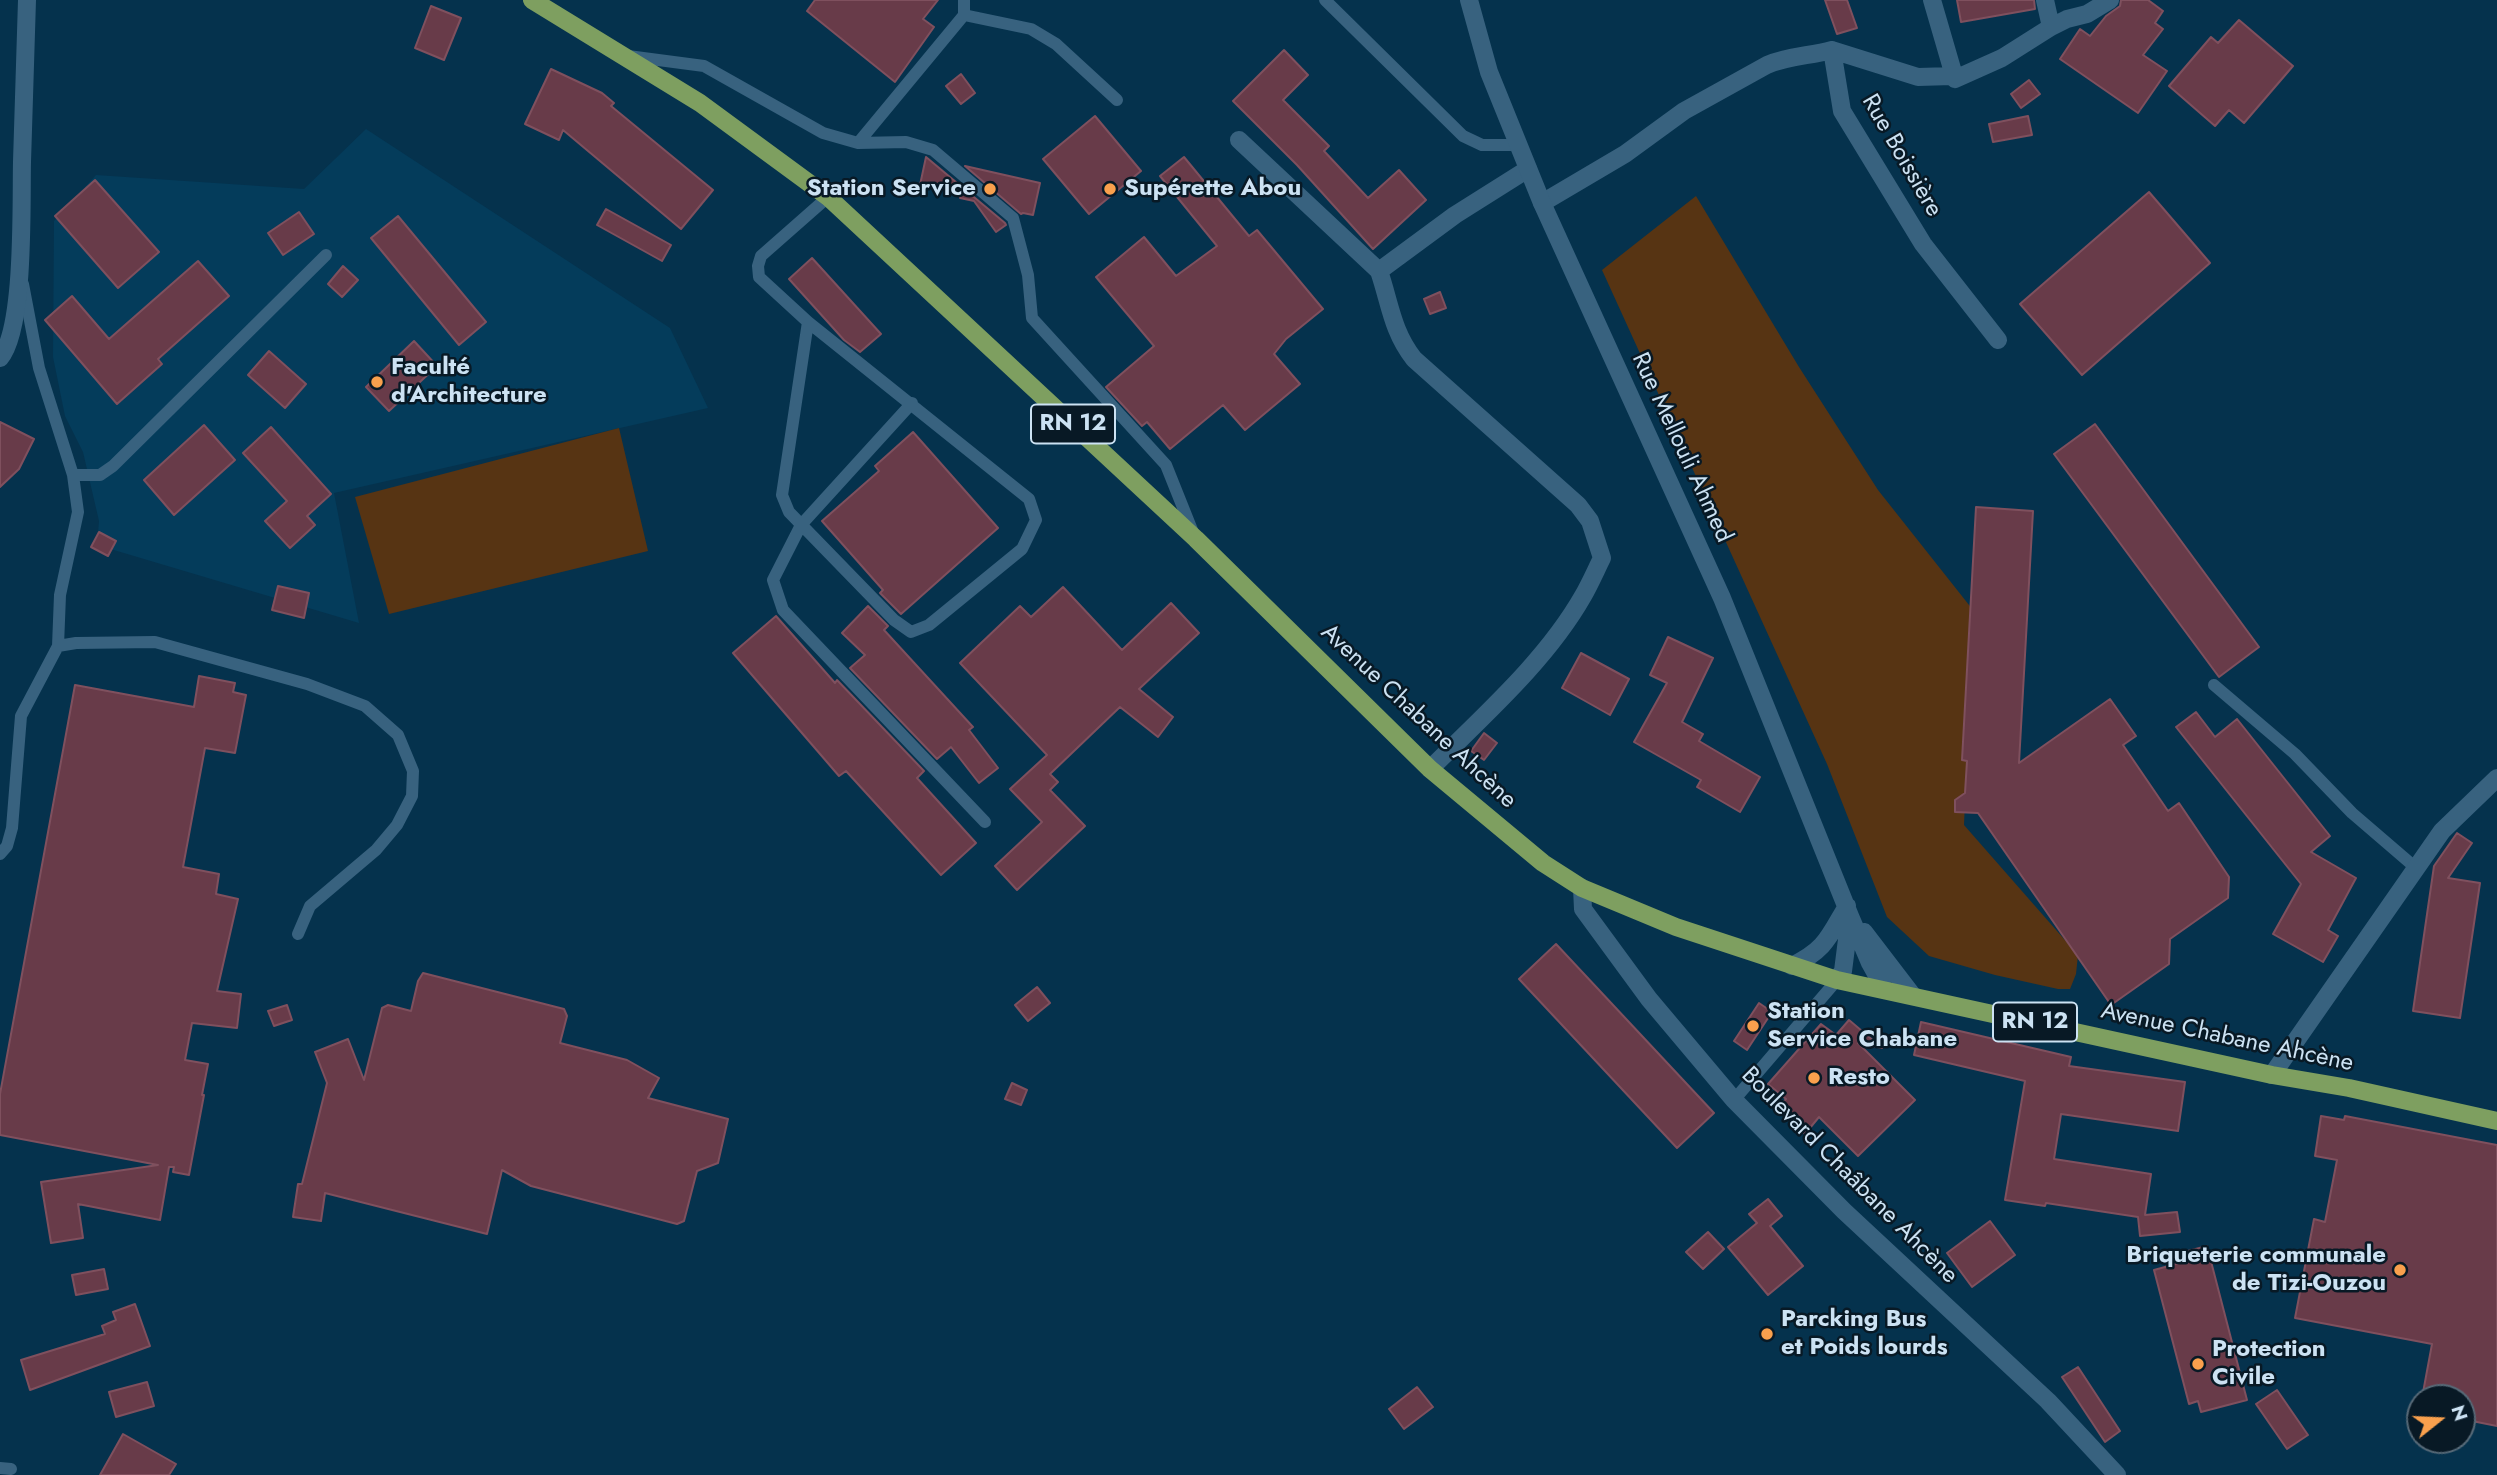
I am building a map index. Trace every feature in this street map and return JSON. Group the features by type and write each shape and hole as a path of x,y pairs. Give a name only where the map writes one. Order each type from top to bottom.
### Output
{"main road":[{"name":"Avenue Chabane Ahcène","path":"532,0 700,103 828,197 1196,539 1430,769 1543,863 1582,888 1676,927 1838,981 2497,1121"}],"street":[{"path":"0,358 6,352 14,321 19,266 27,0"},
{"name":"Rue Mellouli Ahmed","path":"1469,0 1489,72 1542,203 1722,598 1848,911 1885,990"},
{"path":"1932,0 1955,79"},
{"path":"2045,0 2051,27"},
{"path":"1955,79 2001,58 2051,27 2087,14 2110,0"},
{"path":"1542,203 1625,154 1684,111 1780,59 1804,57 1832,50 1918,77 1952,76 1955,79"},
{"name":"Rue Boissière","path":"1832,50 1842,111 1923,244 1998,340"},
{"path":"1239,140 1378,271 1401,342 1414,359 1577,505 1590,521 1602,558 1582,597 1543,652 1430,769"},
{"path":"1378,271 1455,215 1528,169"},
{"path":"2272,1075 2442,831 2497,778"},
{"name":"Boulevard Chaâbane Ahcène","path":"1582,888 1583,909 1649,999 1734,1100 1844,1211 2048,1401 2117,1475"},
{"path":"1792,966 1816,953 1848,911 1913,996"},
{"name":"Rue Mellouli Ahmed","path":"1838,981 1843,971 1848,911"}],"lane":[{"path":"858,143 964,15 964,0"},
{"path":"1325,0 1463,136 1482,145 1518,145"},
{"path":"964,15 1031,29 1056,44 1117,100"},
{"path":"623,56 704,66 823,133 858,143 906,142 933,150 1013,218 1028,275 1032,318 1166,465 1196,539"},
{"path":"808,322 782,495 789,512 894,620 911,632 929,625 1022,550 1036,520 1029,499 808,322 759,277 761,256 828,197"},
{"path":"73,475 100,475 113,466 326,255"},
{"path":"0,854 7,846 12,828 21,716 58,646 60,595 78,512 73,475 39,368 19,266"},
{"path":"912,403 801,524 773,580 783,610 985,822"},
{"path":"58,646 76,643 155,642 307,684 365,706 398,735 413,771 412,796 397,825 376,850 310,906 298,934"},
{"path":"2214,685 2295,754 2352,813 2416,868"},
{"path":"1734,1100 1838,981"}],"shaded area":[{"name":"Faculté d'Architecture","path":"366,129 670,328 708,408 334,493 359,623 97,545 99,521 83,452 65,416 53,357 54,221 96,175 304,189"},
{"path":"1696,196 1799,367 1878,490 1973,610 1964,825 2078,955 2076,974 2070,989 2058,989 1995,975 1929,956 1887,917 1827,764 1602,270"},
{"path":"619,428 648,551 389,614 355,497"}],"building":[{"path":"815,0 938,0 923,19 934,27 895,82 807,11"},
{"path":"1825,0 1847,0 1857,28 1837,34"},
{"path":"1957,0 2034,0 2035,9 1961,22"},
{"path":"2121,0 2148,0 2163,11 2155,23 2163,29 2143,55 2167,71 2138,113 2060,59 2080,29 2090,36 2106,16 2120,6"},
{"path":"431,6 461,18 444,60 415,48"},
{"path":"2239,20 2293,66 2244,123 2229,110 2215,126 2169,86 2211,37 2218,43"},
{"path":"1284,50 1308,75 1283,100 1329,146 1324,151 1368,198 1399,170 1426,200 1373,249 1297,165 1233,101"},
{"path":"551,69 602,93 614,103 611,106 713,190 681,229 563,130 559,140 525,124"},
{"path":"961,74 975,93 961,104 946,86"},
{"path":"2029,80 2040,94 2021,108 2011,94"},
{"path":"1095,116 1141,171 1089,214 1043,159"},
{"path":"2028,116 2032,135 1993,142 1989,124"},
{"path":"926,157 1006,225 996,232 974,201 960,198 961,194 920,185"},
{"path":"1184,157 1249,236 1257,230 1323,309 1286,339 1274,354 1300,384 1245,430 1223,405 1170,449 1147,422 1142,426 1106,387 1154,346 1096,277 1144,237 1176,276 1217,246 1160,176"},
{"path":"965,166 1040,183 1033,215 1021,214"},
{"path":"95,180 159,252 118,288 55,216"},
{"path":"2149,192 2210,263 2082,375 2020,304"},
{"path":"606,209 671,245 662,261 597,225"},
{"path":"299,212 314,234 283,255 268,233"},
{"path":"398,216 486,322 459,345 371,238"},
{"path":"812,258 881,334 860,352 844,340 789,279"},
{"path":"198,261 229,296 158,359 162,364 117,404 45,320 72,296 109,339"},
{"path":"343,266 358,280 342,297 328,284"},
{"path":"1440,292 1446,308 1430,314 1424,299"},
{"path":"414,341 437,366 389,411 366,387"},
{"path":"269,351 306,384 285,408 248,375"},
{"path":"0,422 34,439 19,469 0,487"},
{"path":"2095,424 2259,647 2219,677 2054,454"},
{"path":"204,425 235,460 174,515 144,480"},
{"path":"271,427 331,494 307,516 315,525 290,548 265,521 287,501 243,453"},
{"path":"913,432 998,528 901,614 880,593 883,590 822,521 879,471 875,466"},
{"path":"1976,507 2033,511 2019,763 2110,699 2136,736 2123,745 2168,811 2179,803 2229,877 2228,898 2170,939 2169,964 2111,1005 1978,813 1955,812 1955,800 1965,793 1967,761 1962,760"},
{"path":"99,532 116,541 108,556 91,547"},
{"path":"278,586 309,593 304,618 272,610"},
{"path":"1063,587 1122,650 1171,603 1199,633 1139,689 1173,717 1158,737 1120,707 1050,774 1058,782 1050,790 1085,826 1017,890 995,866 1042,822 1010,789 1047,755 960,663 1020,606 1031,617"},
{"path":"868,606 888,626 884,630 973,727 969,730 998,768 979,783 951,747 937,759 850,668 865,655 842,633"},
{"path":"776,616 835,683 837,680 924,771 917,778 976,843 941,875 846,771 839,776 733,653"},
{"path":"1668,637 1713,658 1682,722 1703,734 1699,741 1760,777 1740,812 1697,787 1701,780 1634,742 1667,683 1650,675"},
{"path":"1581,653 1629,679 1610,715 1562,688"},
{"path":"199,676 235,683 233,692 246,695 235,753 205,748 183,867 219,874 216,894 238,899 217,991 241,994 237,1028 192,1023 185,1060 208,1064 204,1095 189,1175 173,1172 174,1167 169,1167 160,1220 78,1204 83,1238 51,1243 41,1182 158,1165 0,1135 0,1094 75,685 194,707"},
{"path":"2196,712 2215,737 2237,719 2330,836 2311,852 2356,878 2328,930 2338,936 2323,962 2273,934 2301,884 2176,727"},
{"path":"1484,733 1497,743 1484,760 1471,751"},
{"path":"2457,833 2472,843 2448,878 2480,883 2460,1018 2413,1011 2434,866"},
{"path":"1556,944 1714,1113 1677,1148 1519,979"},
{"path":"423,973 564,1009 567,1016 560,1043 627,1060 659,1078 648,1098 728,1119 718,1163 697,1171 684,1221 677,1224 531,1186 502,1170 487,1234 325,1193 321,1221 293,1217 298,1184 302,1184 327,1083 315,1052 348,1039 364,1080 382,1008 388,1005 411,1011 418,981"},
{"path":"1037,987 1050,1003 1028,1021 1015,1005"},
{"name":"Station Service Chabane","path":"1759,1003 1772,1012 1747,1050 1734,1041"},
{"path":"287,1005 292,1020 274,1026 268,1011"},
{"path":"1849,1020 1882,1048 1858,1043 1915,1100 1858,1156 1819,1117 1805,1134 1777,1109 1786,1099 1768,1084 1821,1024 1836,1035"},
{"path":"1921,1022 2071,1057 2069,1066 2185,1082 2178,1131 2061,1114 2054,1159 2151,1174 2145,1215 2177,1212 2180,1232 2140,1236 2138,1217 2046,1203 2045,1206 2005,1200 2025,1081 1914,1055"},
{"path":"1012,1083 1027,1090 1021,1105 1005,1099"},
{"name":"Briqueterie communale de Tizi-Ouzou","path":"2321,1116 2344,1120 2345,1116 2497,1145 2497,1426 2476,1422 2476,1384 2425,1384 2432,1344 2295,1318 2314,1219 2325,1222 2337,1160 2315,1156"},
{"path":"1768,1199 1782,1216 1770,1226 1803,1266 1768,1295 1728,1247 1757,1223 1749,1214"},
{"path":"1990,1221 2015,1255 1972,1287 1947,1253"},
{"path":"1708,1232 1724,1249 1703,1269 1686,1252"},
{"path":"2207,1246 2247,1400 2201,1412 2198,1401 2189,1404 2154,1270 2187,1261 2184,1252"},
{"path":"104,1269 108,1289 76,1295 72,1275"},
{"path":"135,1304 150,1346 30,1390 21,1360 105,1334 102,1326 116,1320 113,1312"},
{"path":"2078,1367 2120,1431 2105,1442 2062,1377"},
{"path":"147,1382 154,1406 116,1417 109,1392"},
{"path":"1417,1387 1433,1407 1404,1429 1389,1409"},
{"path":"2277,1390 2308,1435 2287,1449 2256,1404"},
{"path":"123,1434 176,1464 169,1475 100,1475"}],"place":[{"name":"Station Service","path":"990,189"},
{"name":"Supérette Abou","path":"1110,189"},
{"name":"Faculté d'Architecture","path":"377,382"},
{"name":"Station Service Chabane","path":"1753,1026"},
{"name":"Resto","path":"1814,1078"},
{"name":"Briqueterie communale de Tizi-Ouzou","path":"2400,1270"},
{"name":"Parcking Bus et Poids lourds","path":"1767,1334"},
{"name":"Protection Civile","path":"2198,1364"}]}
